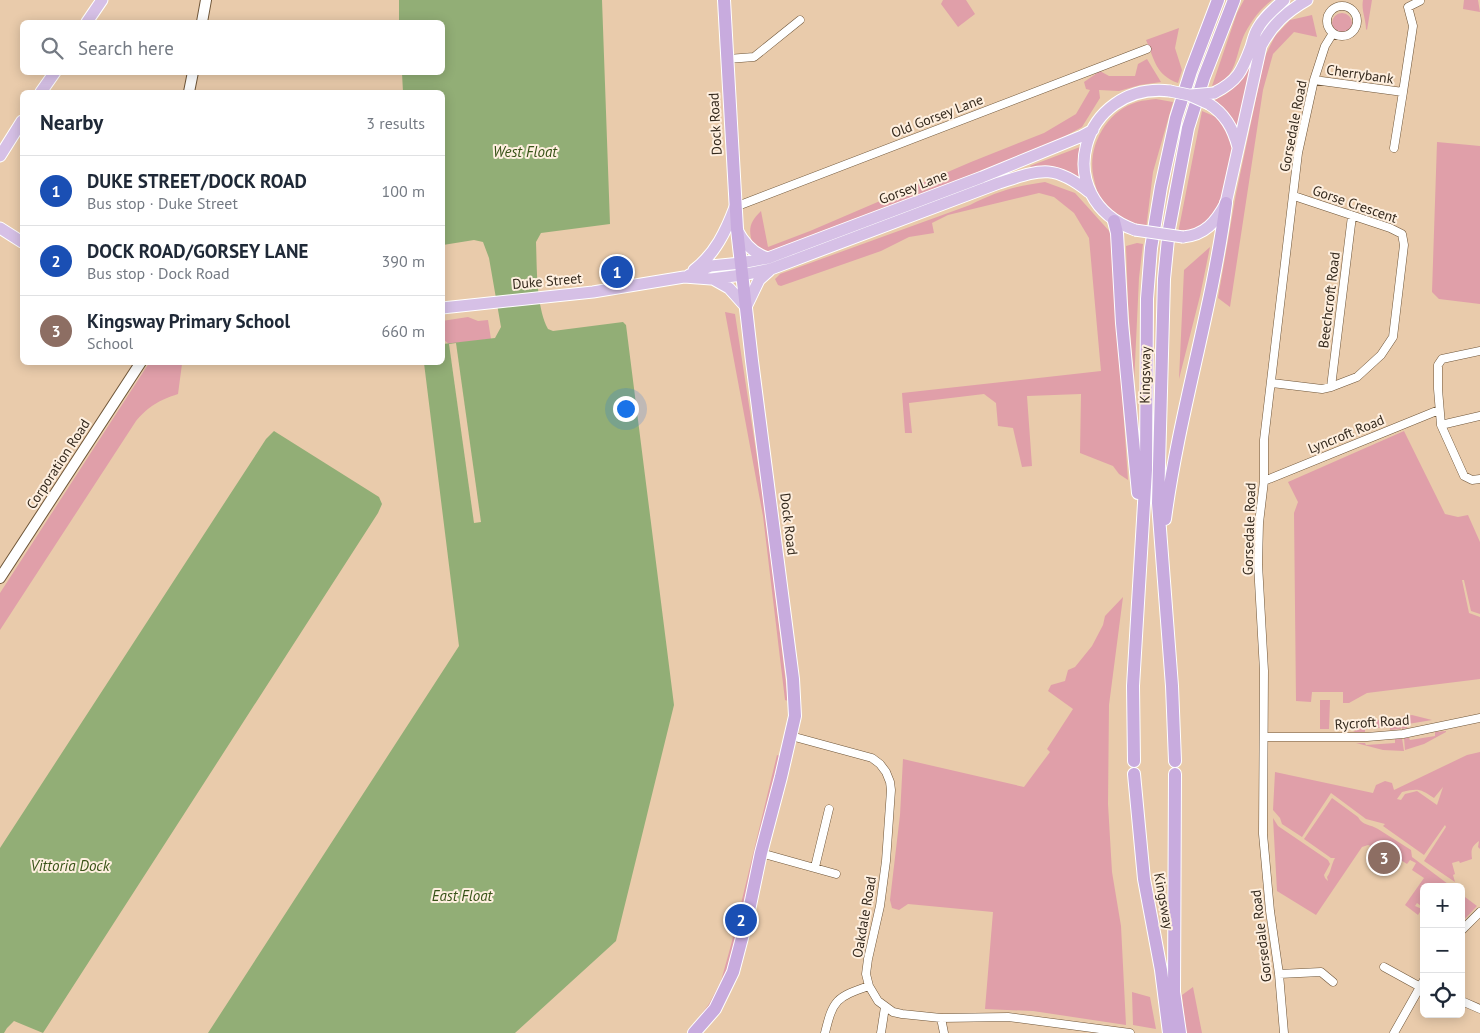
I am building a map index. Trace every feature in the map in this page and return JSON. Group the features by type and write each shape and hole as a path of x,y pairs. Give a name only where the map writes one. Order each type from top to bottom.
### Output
{"highway":[{"name":"Dock Road","path":"694,1033 715,1009 733,972 748,915 760,853 795,716 793,679 737,229 724,0"},
{"name":"Kingsway","path":"1134,761 1134,686 1146,470 1147,299 1151,248 1161,187 1176,118 1191,71 1218,0"},
{"name":"Kingsway","path":"1180,1033 1174,992 1175,768 1172,686 1158,503 1161,336 1169,229 1188,128 1204,77 1234,0"},
{"path":"1162,545 1175,459 1220,248 1226,203"},
{"path":"1114,221 1117,233 1122,324 1142,546"},
{"name":"Kingsway","path":"1134,774 1144,879 1162,970 1169,1033"}],"main road":[{"path":"88,20 102,0"},
{"path":"202,20 206,0"},
{"path":"1189,95 1214,93 1229,86 1245,64 1256,30 1268,14 1284,0"},
{"path":"1238,148 1235,136 1228,122 1217,109 1189,95 1153,90 1128,96 1106,110 1093,130 1088,142 1084,165 1090,192 1104,213 1114,221 1135,230 1183,237 1193,236 1202,232 1219,216 1226,203 1261,46 1270,30 1281,17 1307,0"},
{"path":"42,90 52,75"},
{"path":"189,90 192,75"},
{"path":"0,156 20,124"},
{"name":"Gorsey Lane","path":"742,269 982,177 1093,130"},
{"name":"Gorsey Lane","path":"742,269 771,270 990,186 1037,171 1056,172 1076,181 1090,192"},
{"path":"684,277 703,263 718,244 735,207"},
{"path":"0,228 20,241"},
{"path":"737,229 751,249 768,258"},
{"name":"Duke Street","path":"445,308 592,292 684,277 711,266 742,269"},
{"name":"Duke Street","path":"684,277 711,279 742,269"},
{"path":"711,279 729,288 746,307 760,280 771,270"},
{"name":"Corporation Road","path":"0,578 139,365"}],"street":[{"path":"1399,12 1420,1"},
{"path":"1343,5 1352,9 1356,13 1358,22 1354,31 1342,37 1333,33 1327,25 1330,11 1343,5"},
{"name":"Cherrybank","path":"1394,148 1413,26 1408,7"},
{"path":"728,59 754,57 800,20"},
{"name":"Gorsedale Road","path":"1284,1033 1263,834 1264,670 1258,564 1259,523 1264,481 1264,440 1298,153 1314,80 1326,46 1333,33"},
{"name":"Old Gorsey Lane","path":"735,207 1147,49"},
{"name":"Cherrybank","path":"1314,80 1403,92"},
{"name":"Gorse Crescent","path":"1272,383 1322,389 1331,387 1357,377 1381,355 1393,337 1404,246 1402,234 1390,228 1294,196"},
{"name":"Beechcroft Road","path":"1331,387 1352,216"},
{"path":"1480,351 1442,359 1438,366 1438,410 1441,425 1464,476 1472,480 1480,479"},
{"name":"Lyncroft Road","path":"1264,481 1438,410"},
{"path":"1441,425 1480,416"},
{"name":"Rycroft Road","path":"1264,737 1367,737 1403,734 1480,718"},
{"name":"Oakdale Road","path":"791,736 872,758 880,764 890,782 886,861 880,906 866,974 869,986"},
{"path":"815,867 829,809"},
{"path":"760,853 836,874"},
{"path":"1464,928 1480,912"},
{"path":"1384,968 1420,984"},
{"path":"1279,974 1321,972 1333,982"},
{"path":"825,1033 834,1003 845,994 869,986 872,994 885,1007 893,1012 902,1014 941,1018 1008,1017 1130,1033"},
{"path":"1394,1033 1420,988"},
{"path":"1465,1002 1480,1009"},
{"path":"881,1033 885,1007"},
{"path":"941,1018 944,1033"}],"shaded area":[{"path":"943,0 966,0 975,14 958,27 941,4"},
{"path":"1244,0 1272,0 1253,19 1245,33 1227,78 1212,86 1237,13"},
{"path":"1363,0 1372,0 1367,30 1363,11"},
{"path":"1464,0 1478,0 1480,12 1463,9"},
{"path":"1342,13 1349,16 1352,23 1349,30 1342,33 1335,30 1332,23 1335,16"},
{"path":"1312,15 1317,37 1294,32 1273,54 1263,90 1230,307 1218,298 1236,194 1265,56 1275,36 1290,20"},
{"path":"1179,28 1175,48 1182,70 1178,83 1165,76 1157,66 1146,40"},
{"path":"1252,58 1238,129 1222,107 1214,104 1215,100 1234,88"},
{"path":"1147,59 1161,82 1119,91 1099,90 1100,98 1082,127 1060,139 886,209 766,253 753,246 750,235 751,227 754,219 761,211 768,247 1044,133 1076,114 1090,90 1086,89 1084,82 1100,71 1109,76 1135,76 1138,64"},
{"path":"1156,99 1173,102 1153,172 1146,229 1122,219 1105,207 1099,196 1092,167 1096,143 1101,132 1116,113 1137,102"},
{"path":"1202,111 1216,117 1227,130 1232,149 1221,206 1202,229 1178,233"},
{"path":"1437,142 1480,146 1480,304 1439,299 1432,292"},
{"path":"1082,147 1079,160 1081,181 1030,166"},
{"path":"1045,182 1075,193 1111,233 1128,480 1119,474 1113,466 1080,453 1081,394 1027,396 1032,466 1022,467 1013,428 998,426 996,403 984,394 909,403 912,433 905,433 902,393 1101,371 1089,238 1074,213 1054,197 1039,193 948,215 932,223 934,233 909,237 881,251 781,286 778,285 775,279 780,274 970,205 988,196 1024,185"},
{"path":"1137,243 1143,244 1139,278 1134,384 1126,246"},
{"path":"1210,247 1200,296 1179,379 1184,270"},
{"path":"725,312 735,314 766,516 788,701 785,700 763,516"},
{"path":"468,317 478,321 488,320 491,339 449,344 445,341 445,321"},
{"path":"148,365 182,365 178,394 155,404 136,421 0,630 0,593"},
{"path":"1404,431 1445,514 1458,517 1468,515 1480,542 1480,614 1471,611 1464,580 1462,580 1469,613 1480,617 1480,679 1367,693 1349,703 1343,703 1343,692 1312,692 1311,702 1296,701 1294,513 1298,502 1288,482"},
{"path":"1123,597 1109,705 1108,804 1112,872 1121,926 1126,1025 1033,1011 985,1009 993,912 908,904 899,910 892,908 890,900 900,815 903,759 1024,787 1050,752 1047,749 1073,709 1048,691 1051,685 1065,681 1068,670 1075,667 1092,646 1103,625 1105,616"},
{"path":"1320,700 1330,700 1329,729 1320,729"},
{"path":"1412,715 1432,720 1408,724 1407,728 1402,729 1401,717"},
{"path":"1399,718 1401,729 1390,730 1390,727 1365,729 1365,732 1353,732 1376,720"},
{"path":"1446,731 1424,744 1405,750 1404,738 1409,738 1410,740 1435,736 1435,732"},
{"path":"1402,738 1404,751 1383,750 1356,743 1365,743 1366,745 1395,743 1395,739"},
{"path":"1480,752 1480,849 1478,847 1479,841 1472,849 1472,859 1460,863 1459,861 1452,863 1455,882 1424,861 1446,827 1445,825 1424,855 1383,826 1385,824 1366,819 1331,793 1302,837 1282,824 1280,818 1273,810 1275,772 1373,793 1376,785 1385,781 1392,783 1394,790 1467,755","holes":["1443,787 1437,805 1417,791 1405,794 1401,800 1397,799 1402,792 1416,790 1422,791 1434,798"]},
{"path":"777,755 780,756 735,946 724,982 712,1006 694,1024 709,1004 721,981"},
{"path":"1332,798 1362,822 1378,829 1411,850 1412,857 1447,883 1420,883 1424,878 1412,870 1416,863 1410,860 1407,864 1388,852 1385,860 1382,860 1379,865 1369,858 1371,846 1368,845 1362,847 1316,915 1277,891 1273,818 1278,826 1328,860 1330,864 1324,875 1328,881 1327,877 1335,858 1331,858 1304,839"},
{"path":"1420,884 1420,905 1417,903 1415,906 1420,908 1418,915 1405,905"},
{"path":"1465,897 1477,906 1465,919"},
{"path":"1193,987 1202,1033 1186,1033 1182,995"},
{"path":"1132,992 1150,997 1156,1029 1133,1025"}],"water":[{"name":"East Float","path":"399,0 602,0 610,224 541,233 536,242 539,298 544,320 548,329 553,331 623,322 626,325 674,705 616,941 515,1033 208,1033 459,646 424,365 445,365 445,344 495,338 501,327 489,258 483,242 474,240 445,245 445,90 403,90 402,75 445,75 445,20 399,20"},
{"name":"Vittoria Dock","path":"274,431 379,497 382,504 378,513 43,1033 14,1021 4,1033 0,1033 0,848 266,439"}],"pier":[{"path":"456,343 481,522 474,523 449,344"}],"place":[{"name":"DUKE STREET/DOCK ROAD","path":"617,272"},
{"name":"Kingsway Primary School","path":"1384,858"},
{"name":"DOCK ROAD/GORSEY LANE","path":"741,920"}],"water label":[{"name":"West Float","path":"525,151"}]}
